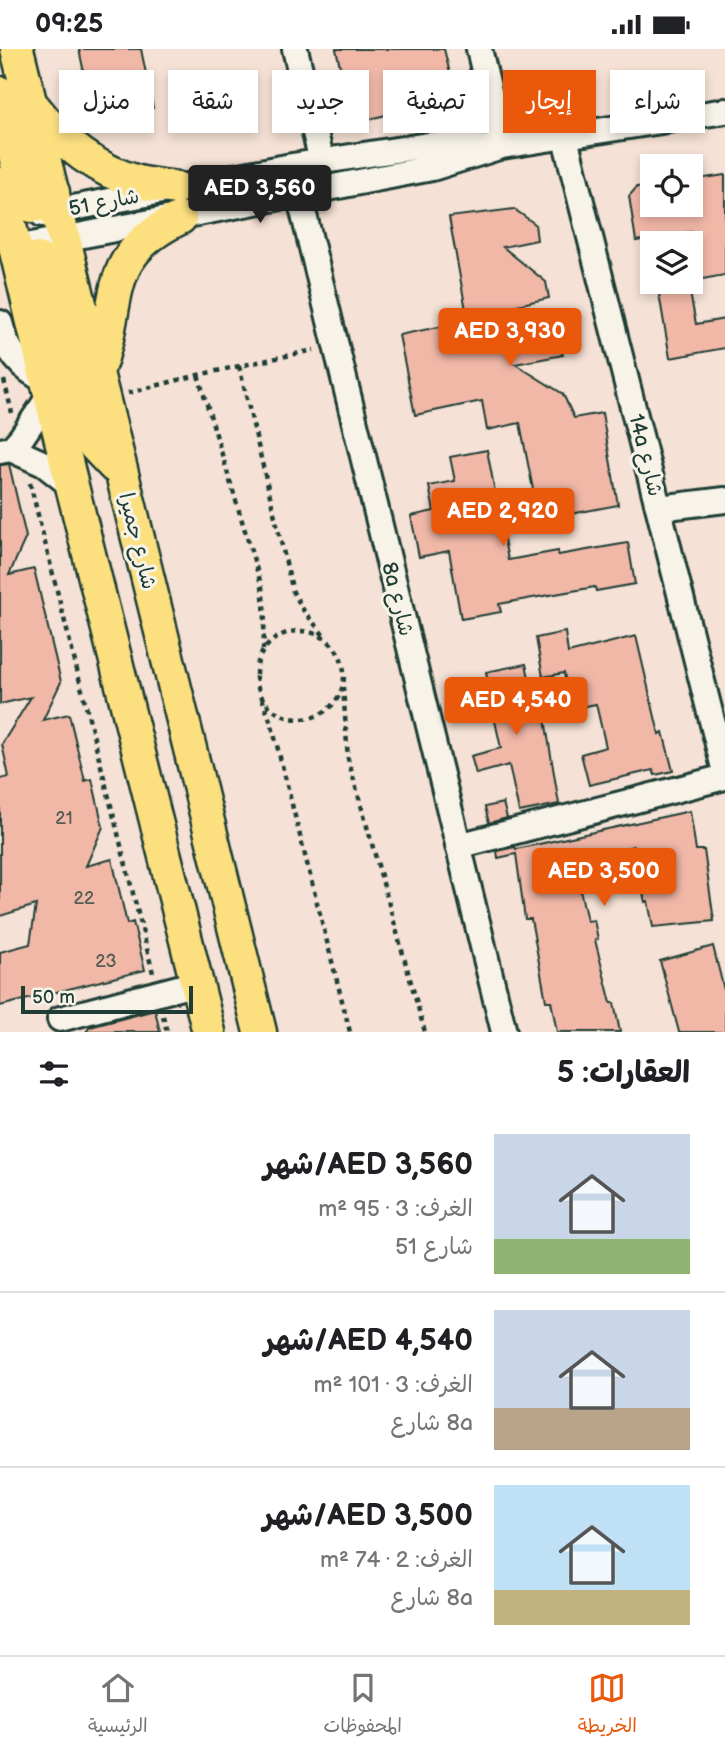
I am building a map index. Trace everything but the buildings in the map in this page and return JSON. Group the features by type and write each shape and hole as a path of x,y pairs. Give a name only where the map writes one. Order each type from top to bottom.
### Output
{"main road":[{"name":"شارع جميرا","path":"17,49 260,1032"},
{"path":"0,93 26,201 32,206 45,204 58,214"},
{"path":"30,102 50,127 73,149 100,166 178,203 162,227 145,240 120,273 100,386"},
{"path":"0,184 72,486 208,1031"},
{"path":"16,247 30,259 43,261 47,267 87,430 101,453 121,472"}],"street":[{"path":"295,49 322,162"},
{"path":"479,49 496,148"},
{"name":"شارع 51","path":"16,247 58,214 299,195 432,168 496,148 725,111"},
{"name":"14a شارع","path":"565,138 724,762"},
{"name":"شارع 51","path":"178,203 292,166 428,145 496,148"},
{"name":"8a شارع","path":"292,166 504,1032"},
{"path":"0,323 9,350 19,363 49,387 36,419 6,450 44,464 72,486"},
{"path":"659,507 725,500"},
{"path":"458,846 724,762"},
{"path":"60,1019 197,983"}],"path":[{"path":"100,386 198,375 336,345"},
{"path":"239,366 293,592 304,611 338,651 344,668 348,759 425,1032"},
{"path":"3,374 13,418 7,427 6,450 17,472 28,475 167,1032"},
{"path":"198,375 262,587 265,614 256,682 272,726 350,1032"},
{"path":"262,650 275,638 291,631 309,631 325,637"},
{"path":"262,698 273,710 289,718 306,719 329,708 343,687"}]}
